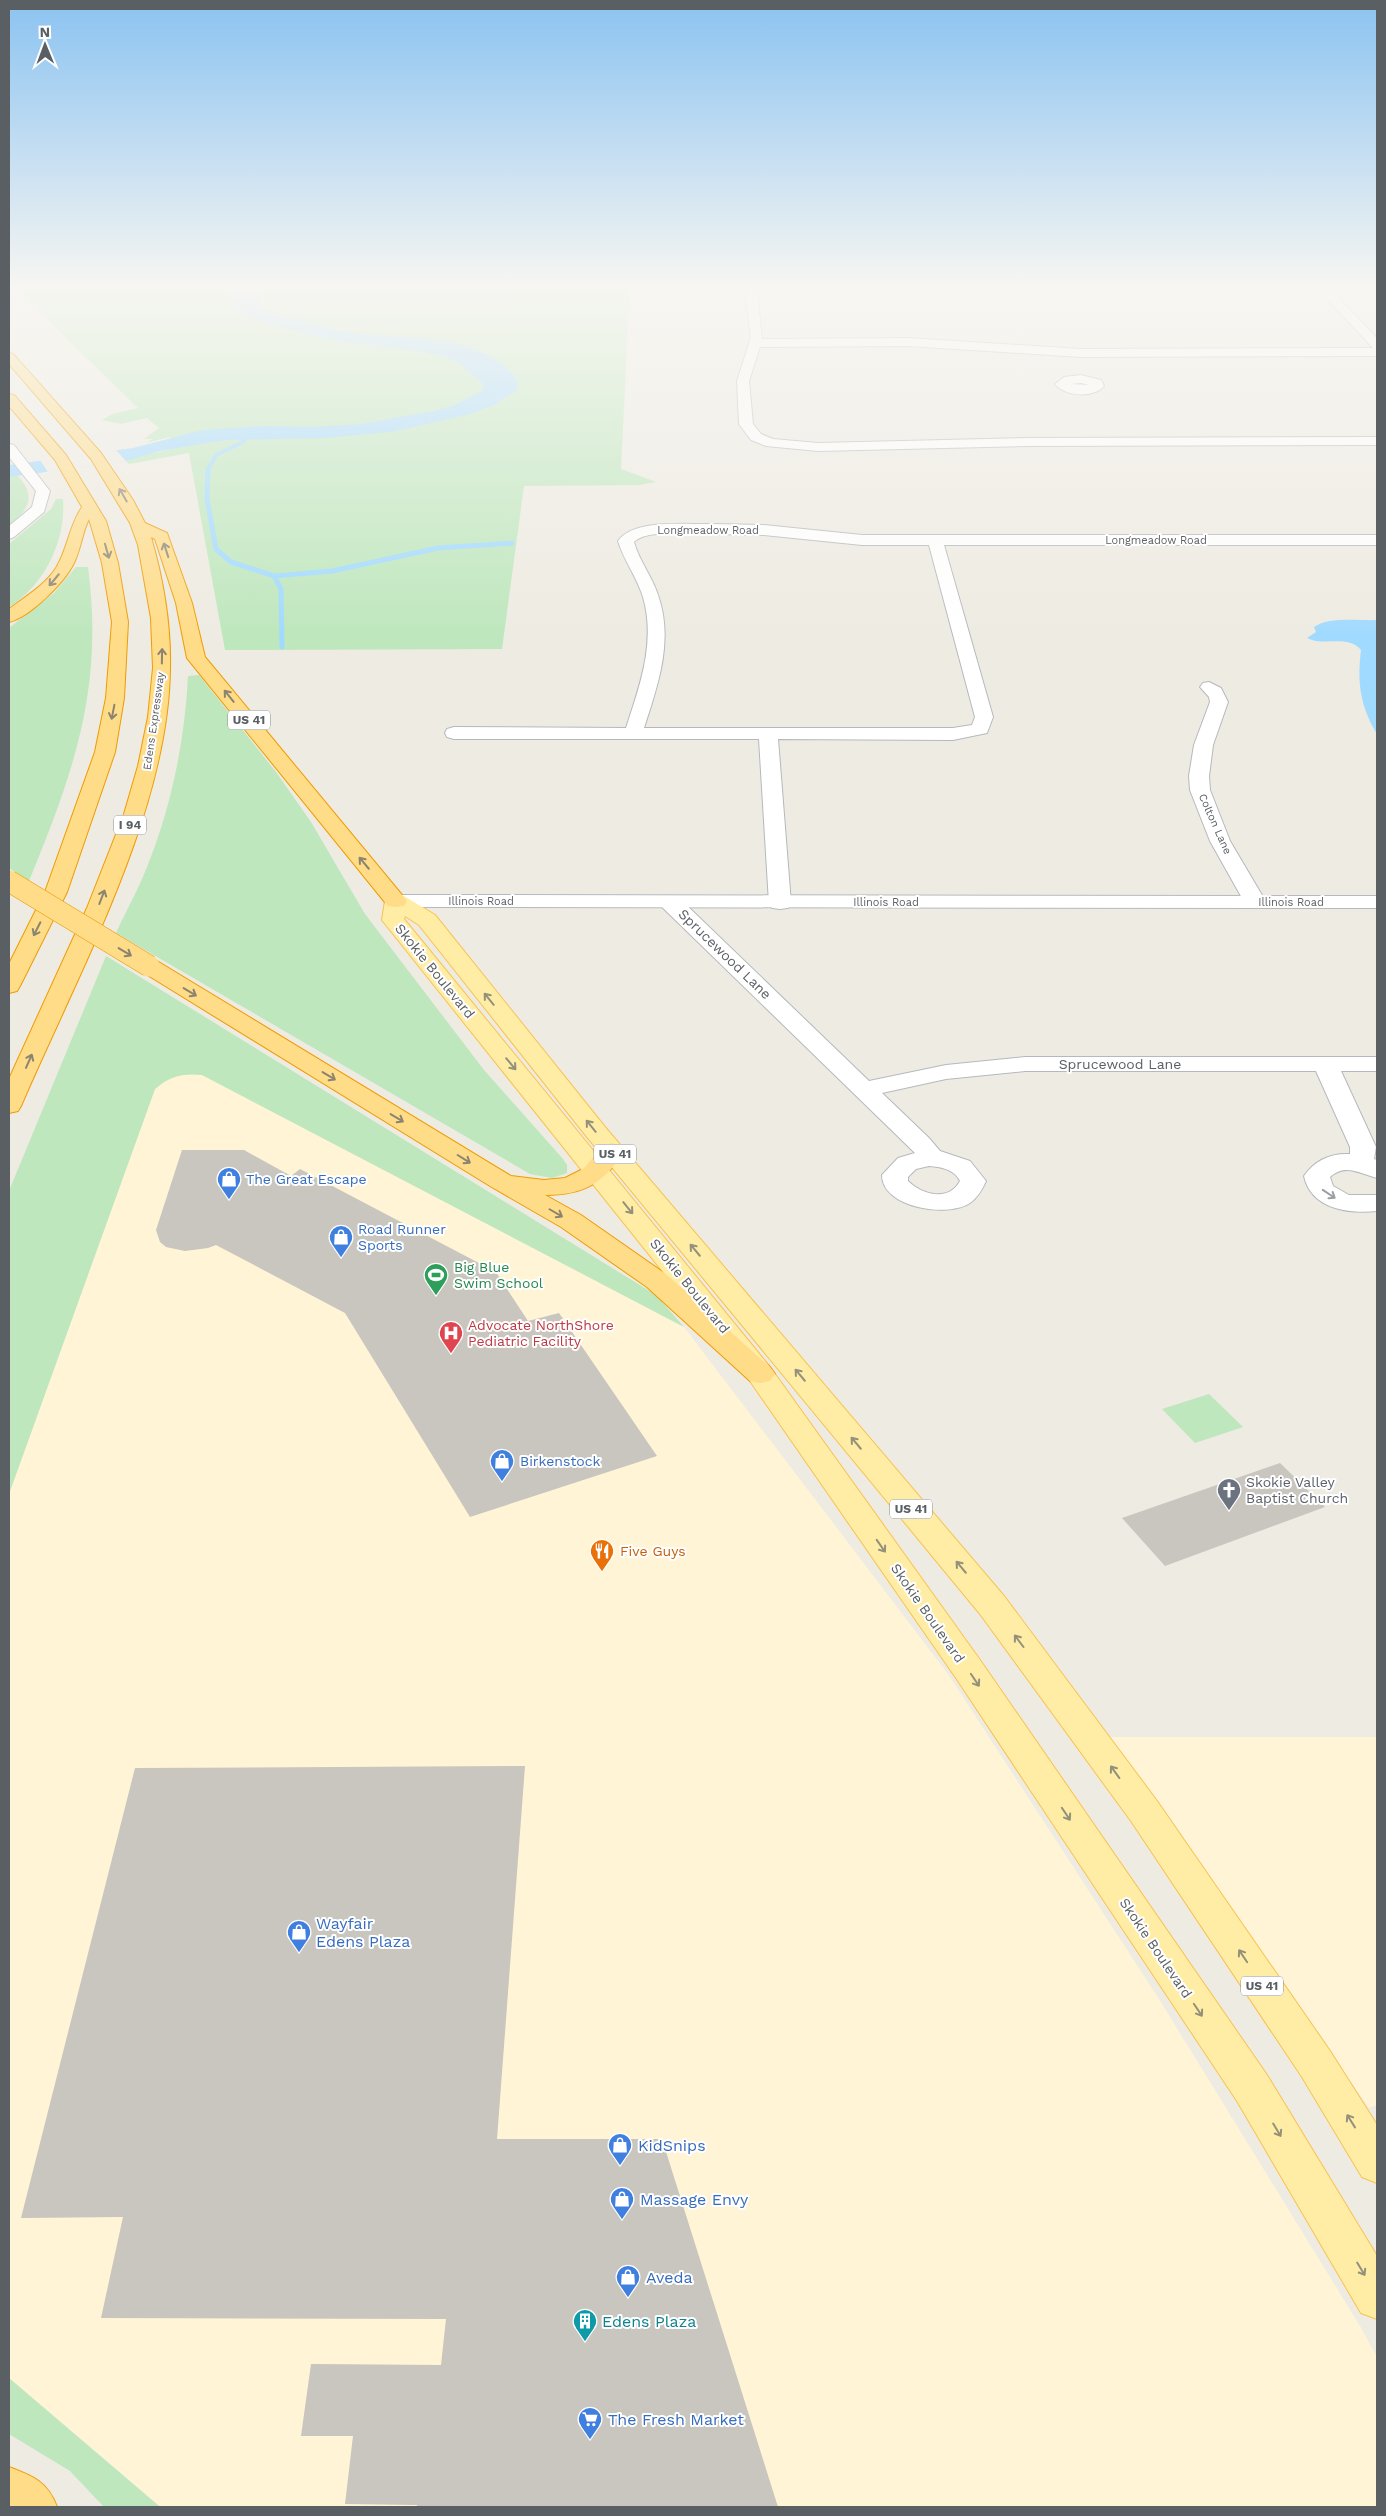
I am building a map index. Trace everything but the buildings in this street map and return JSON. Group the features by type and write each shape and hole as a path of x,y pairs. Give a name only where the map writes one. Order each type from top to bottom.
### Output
{"highway":[{"path":"9,986 56,892 105,752 115,698 120,622 110,563 98,521 65,463 12,401"},
{"name":"Edens Expressway","path":"9,1106 99,905 142,792 161,691 163,653 159,601 140,526 100,459 49,401"},
{"path":"9,617 37,598 54,582 68,559 75,543 78,525 90,506"},
{"name":"US 41","path":"140,526 162,536 184,603 196,658 396,901"},
{"name":"US 41","path":"9,881 499,1180 571,1221 657,1281 760,1374"},
{"path":"499,1180 552,1188 572,1186 586,1180 604,1161"},
{"path":"9,2491 17,2494 33,2507"}],"main road":[{"name":"Skokie Boulevard","path":"396,901 427,920 760,1374 968,1669 1252,2088 1377,2297"},
{"name":"Skokie Boulevard","path":"604,1161 998,1613 1149,1819 1316,2064 1377,2162"}],"street":[{"path":"744,401 746,424 756,437 780,444 818,447 1037,442 1377,441"},
{"path":"9,448 43,491 43,500 39,509 9,534"},
{"name":"Longmeadow Road","path":"633,734 655,665 657,645 652,598 626,541 632,534 664,529 738,529 844,539 1377,540"},
{"path":"454,733 953,734 980,729 984,717 935,540"},
{"name":"Colton Lane","path":"1209,687 1217,694 1219,704 1208,726 1199,776 1199,788 1202,801 1221,841 1255,902"},
{"path":"768,735 780,902"},
{"name":"Illinois Road","path":"396,901 671,903 1377,902"},
{"name":"Sprucewood Lane","path":"671,903 920,1143 927,1151 929,1158"},
{"name":"Sprucewood Lane","path":"864,1089 946,1072 1025,1064 1377,1064"},
{"path":"1325,1064 1363,1146 1368,1167"},
{"path":"1368,1167 1348,1162 1327,1166 1320,1170 1317,1182 1322,1189 1339,1200 1364,1205 1377,1203"}],"shaded area":[{"name":"Edens Plaza","path":"176,1075 202,1075 684,1327 948,1674 1159,1999 1360,2326 1377,2357 1377,2507 161,2507 9,2378 9,1494 155,1089 164,1081"},
{"path":"1109,1737 1377,1737 1377,2105 1369,2108"}],"green space":[{"path":"131,401 624,401 621,469 656,482 639,485 524,486 502,649 225,650 189,453 129,464 126,461 131,458 181,447 170,437 146,443 153,439 144,439 159,428 147,418 121,424 102,420 112,414 138,408"},
{"path":"9,465 26,488 28,502 19,517 9,525"},
{"path":"56,499 63,499 63,515 57,545 51,560 33,587 9,607 9,544 51,509"},
{"path":"76,567 88,567 92,611 92,652 88,691 72,765 29,881 9,868 9,628 54,593"},
{"path":"199,675 276,772 311,822 365,914 484,1070 563,1159 567,1165 567,1173 552,1178 530,1174 116,933 156,844 170,798 180,749 188,676"},
{"path":"106,956 656,1295 684,1327 202,1075 177,1076 155,1089 9,1494 9,1191"},
{"path":"1209,1394 1243,1427 1195,1443 1162,1409"},
{"path":"9,2378 160,2507 104,2507 70,2471 9,2434"}],"water":[{"path":"462,401 500,401 470,414 391,432 325,438 225,440 160,451 126,461 9,477 9,465 133,448 203,430 264,426 312,427 361,424 434,411"},
{"path":"1377,620 1377,734 1363,704 1361,694 1359,673 1361,650 1349,643 1307,638 1316,632 1314,627 1328,621"}],"pier":[{"path":"116,450 126,461 48,472 40,460"}],"waterway":[{"path":"208,470 216,455 243,442 246,438 242,434"},
{"path":"208,469 207,499 216,549 231,562 274,576"},
{"path":"274,576 332,571 438,548 512,543"},
{"path":"274,576 281,589 282,647"}],"place":[{"name":"The Great Escape","path":"229,1200"},
{"name":"Road Runner Sports","path":"341,1258"},
{"name":"Big Blue Swim School","path":"436,1296"},
{"name":"Advocate NorthShore Pediatric Facility","path":"451,1354"},
{"name":"Birkenstock","path":"502,1482"},
{"name":"Skokie Valley Baptist Church","path":"1229,1511"},
{"name":"Five Guys","path":"602,1572"},
{"name":"Wayfair Edens Plaza","path":"299,1953"},
{"name":"KidSnips","path":"620,2166"},
{"name":"Massage Envy","path":"622,2220"},
{"name":"Aveda","path":"628,2298"},
{"name":"Edens Plaza","path":"585,2342"},
{"name":"The Fresh Market","path":"590,2440"}]}
